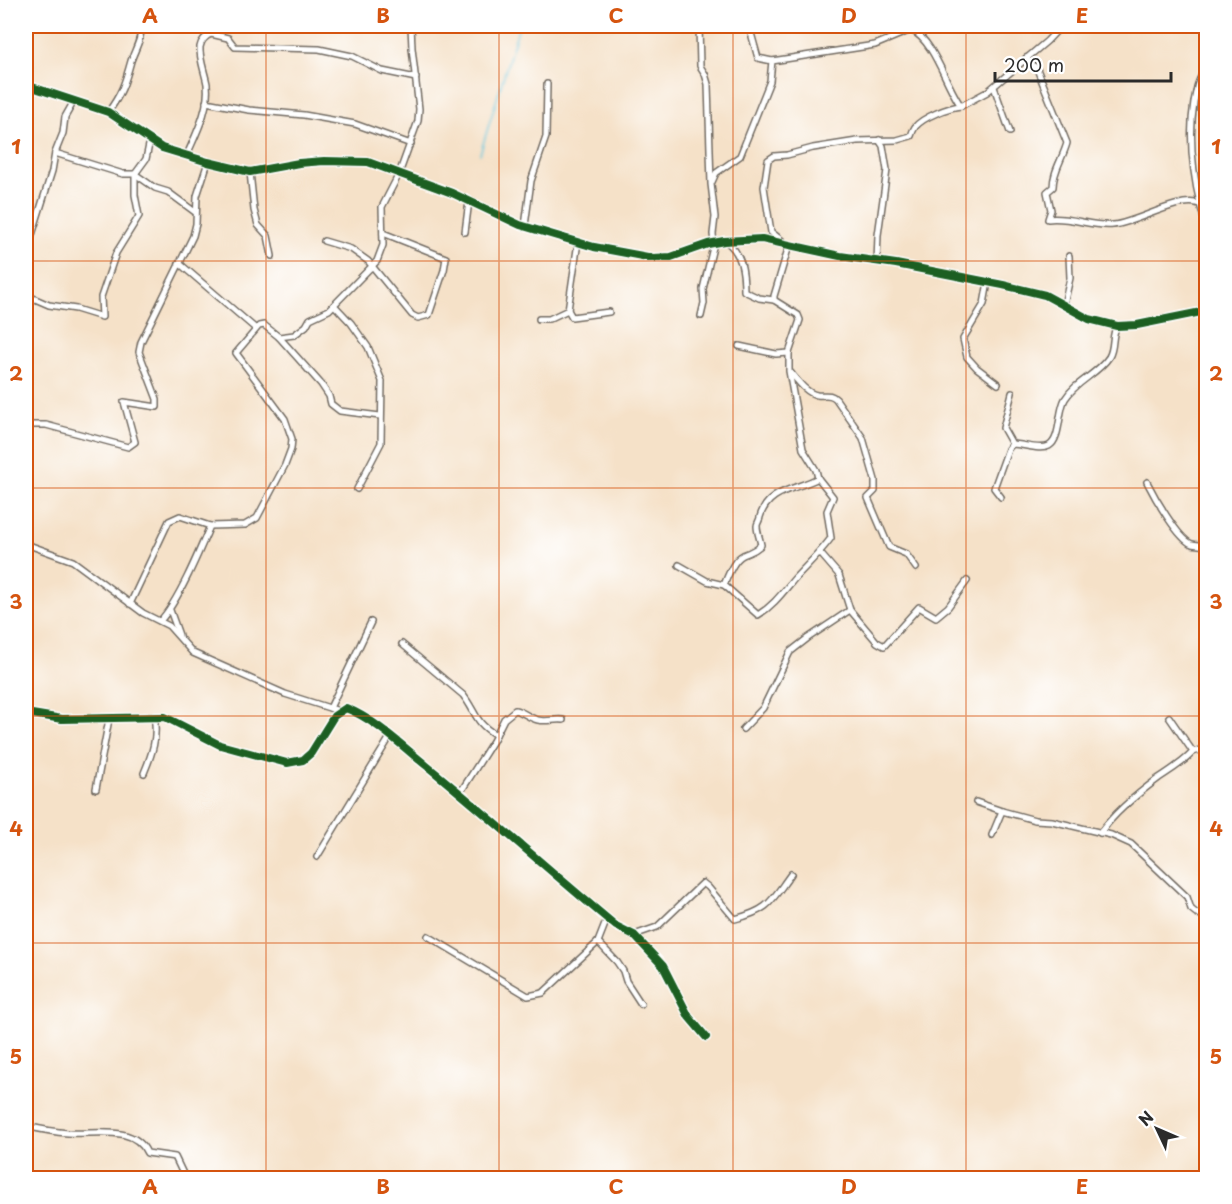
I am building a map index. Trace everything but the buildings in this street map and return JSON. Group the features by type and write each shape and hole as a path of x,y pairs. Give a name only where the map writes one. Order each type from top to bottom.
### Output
{"street":[{"path":"108,112 120,96 139,43 141,26"},
{"path":"211,34 212,26"},
{"path":"279,337 294,335 306,326 310,319 329,310 373,266 381,252 382,207 399,174 418,121 411,26"},
{"path":"699,26 700,66 708,84 711,184 715,217 714,243 703,289 704,303 701,316"},
{"path":"749,26 758,58 772,61 875,45 910,28 925,42 961,106"},
{"path":"774,300 789,249 771,232 764,187 768,160 774,156 788,155 813,148 897,140 911,136 915,127 925,120 948,108 961,106 987,93 1061,26"},
{"path":"187,155 206,102 207,87 200,46 206,36 211,34 228,38 235,47 319,49 352,56 382,71 416,78"},
{"path":"1026,58 1037,69 1068,143 1053,175 1053,187 1047,192 1051,210 1048,219 1063,218 1087,224 1114,225 1140,219 1166,208 1193,201 1199,204"},
{"path":"711,184 716,173 740,156 770,81 772,61"},
{"path":"1206,65 1198,84 1193,106 1194,162 1199,204 1206,226"},
{"path":"525,226 531,181 546,136 548,84"},
{"path":"26,85 108,112 162,148 208,162 250,172 299,163 368,162 452,193 525,226 578,242 654,258 671,257 724,241 762,239 840,256 988,282 1045,296 1089,319 1117,326 1137,325 1206,311"},
{"path":"994,87 1010,132"},
{"path":"26,254 52,171 55,153 63,133 65,117 74,100"},
{"path":"206,102 355,124 411,144"},
{"path":"26,295 49,305 76,309 102,317 101,297 116,253 138,216 135,174 146,159 150,140"},
{"path":"877,262 878,236 887,170 883,146 879,140"},
{"path":"55,153 123,174 135,174 155,188 168,192 195,212"},
{"path":"26,425 46,425 128,447 135,442 124,402 157,406 157,399 139,352 141,342 193,236 197,196 208,162"},
{"path":"250,172 254,210 258,225 268,236 272,256"},
{"path":"465,232 469,201"},
{"path":"324,241 351,249 373,266 412,315 418,318 429,315 446,258 383,233"},
{"path":"679,565 707,581 724,585 758,615 771,607 831,538 827,511 833,497 818,478 803,448 789,371 789,353 800,320 798,315 774,300 759,298 744,291 744,276 739,256 732,245 724,241"},
{"path":"578,242 568,310 572,317 609,312"},
{"path":"1064,305 1070,278 1068,256"},
{"path":"179,263 256,329"},
{"path":"988,282 984,304 963,339 967,357 998,384"},
{"path":"334,305 351,323 370,353 381,381 383,394 380,416 381,443 357,489"},
{"path":"539,319 549,319 568,310"},
{"path":"130,604 169,521 180,516 210,526 245,525 257,518 285,465 292,439 285,419 236,353 256,329 264,326 279,337 321,384 331,404 340,411 380,416"},
{"path":"1012,444 1039,449 1049,446 1055,439 1065,399 1084,378 1100,368 1110,355 1113,332 1117,326"},
{"path":"739,346 768,352 789,353"},
{"path":"789,371 809,391 832,395 837,399 862,438 875,480 874,491 868,498 889,547 906,554 916,568"},
{"path":"1012,393 1003,428 1012,444"},
{"path":"1001,497 994,488 1008,448 1012,444"},
{"path":"724,585 736,561 742,555 753,553 760,545 757,527 762,508 771,498 784,491 818,478"},
{"path":"1147,482 1167,516 1182,535 1190,543 1206,546"},
{"path":"159,621 169,609 199,553 210,526"},
{"path":"26,544 73,561 130,604 169,626 193,653 285,694 339,711"},
{"path":"820,553 839,575 850,610 877,642 884,646 919,607 936,617 948,607 967,581"},
{"path":"169,609 180,639"},
{"path":"743,729 763,708 790,652 850,610"},
{"path":"330,708 371,622"},
{"path":"402,644 463,695 483,728 496,735"},
{"path":"26,713 62,720 165,717 220,745 287,763 303,760 311,753 334,716 346,708 390,737 460,793 615,926 634,935 663,966 689,1017 706,1037"},
{"path":"460,793 504,719 515,710 546,722 563,720"},
{"path":"144,773 153,751 157,730 154,717"},
{"path":"1169,717 1193,752"},
{"path":"96,789 109,719"},
{"path":"317,857 390,737"},
{"path":"1100,833 1113,816 1157,780 1193,752 1206,748"},
{"path":"976,802 1035,820 1052,821 1111,836 1135,847 1187,897 1191,909 1206,917"},
{"path":"992,835 1002,810"},
{"path":"634,935 657,927 703,883 735,919 757,913 765,908 791,873"},
{"path":"428,936 528,996 543,993 598,942 607,919"},
{"path":"598,942 617,962 641,1004"},
{"path":"26,1126 68,1133 118,1133 133,1137 144,1145 147,1153 174,1157 184,1179"}],"waterway":[{"path":"480,154 519,26"}],"cycle path":[{"path":"26,85 108,112 162,148 208,162 250,172 299,163 368,162 452,193 520,225 594,247 653,258 671,257 724,241 762,239 1045,295 1089,319 1117,326 1137,325 1206,311"},
{"path":"26,713 62,719 165,717 220,745 287,763 303,760 311,753 334,716 346,708 357,713 378,726 475,805 616,926 634,935 663,966 689,1017 706,1037"}]}
